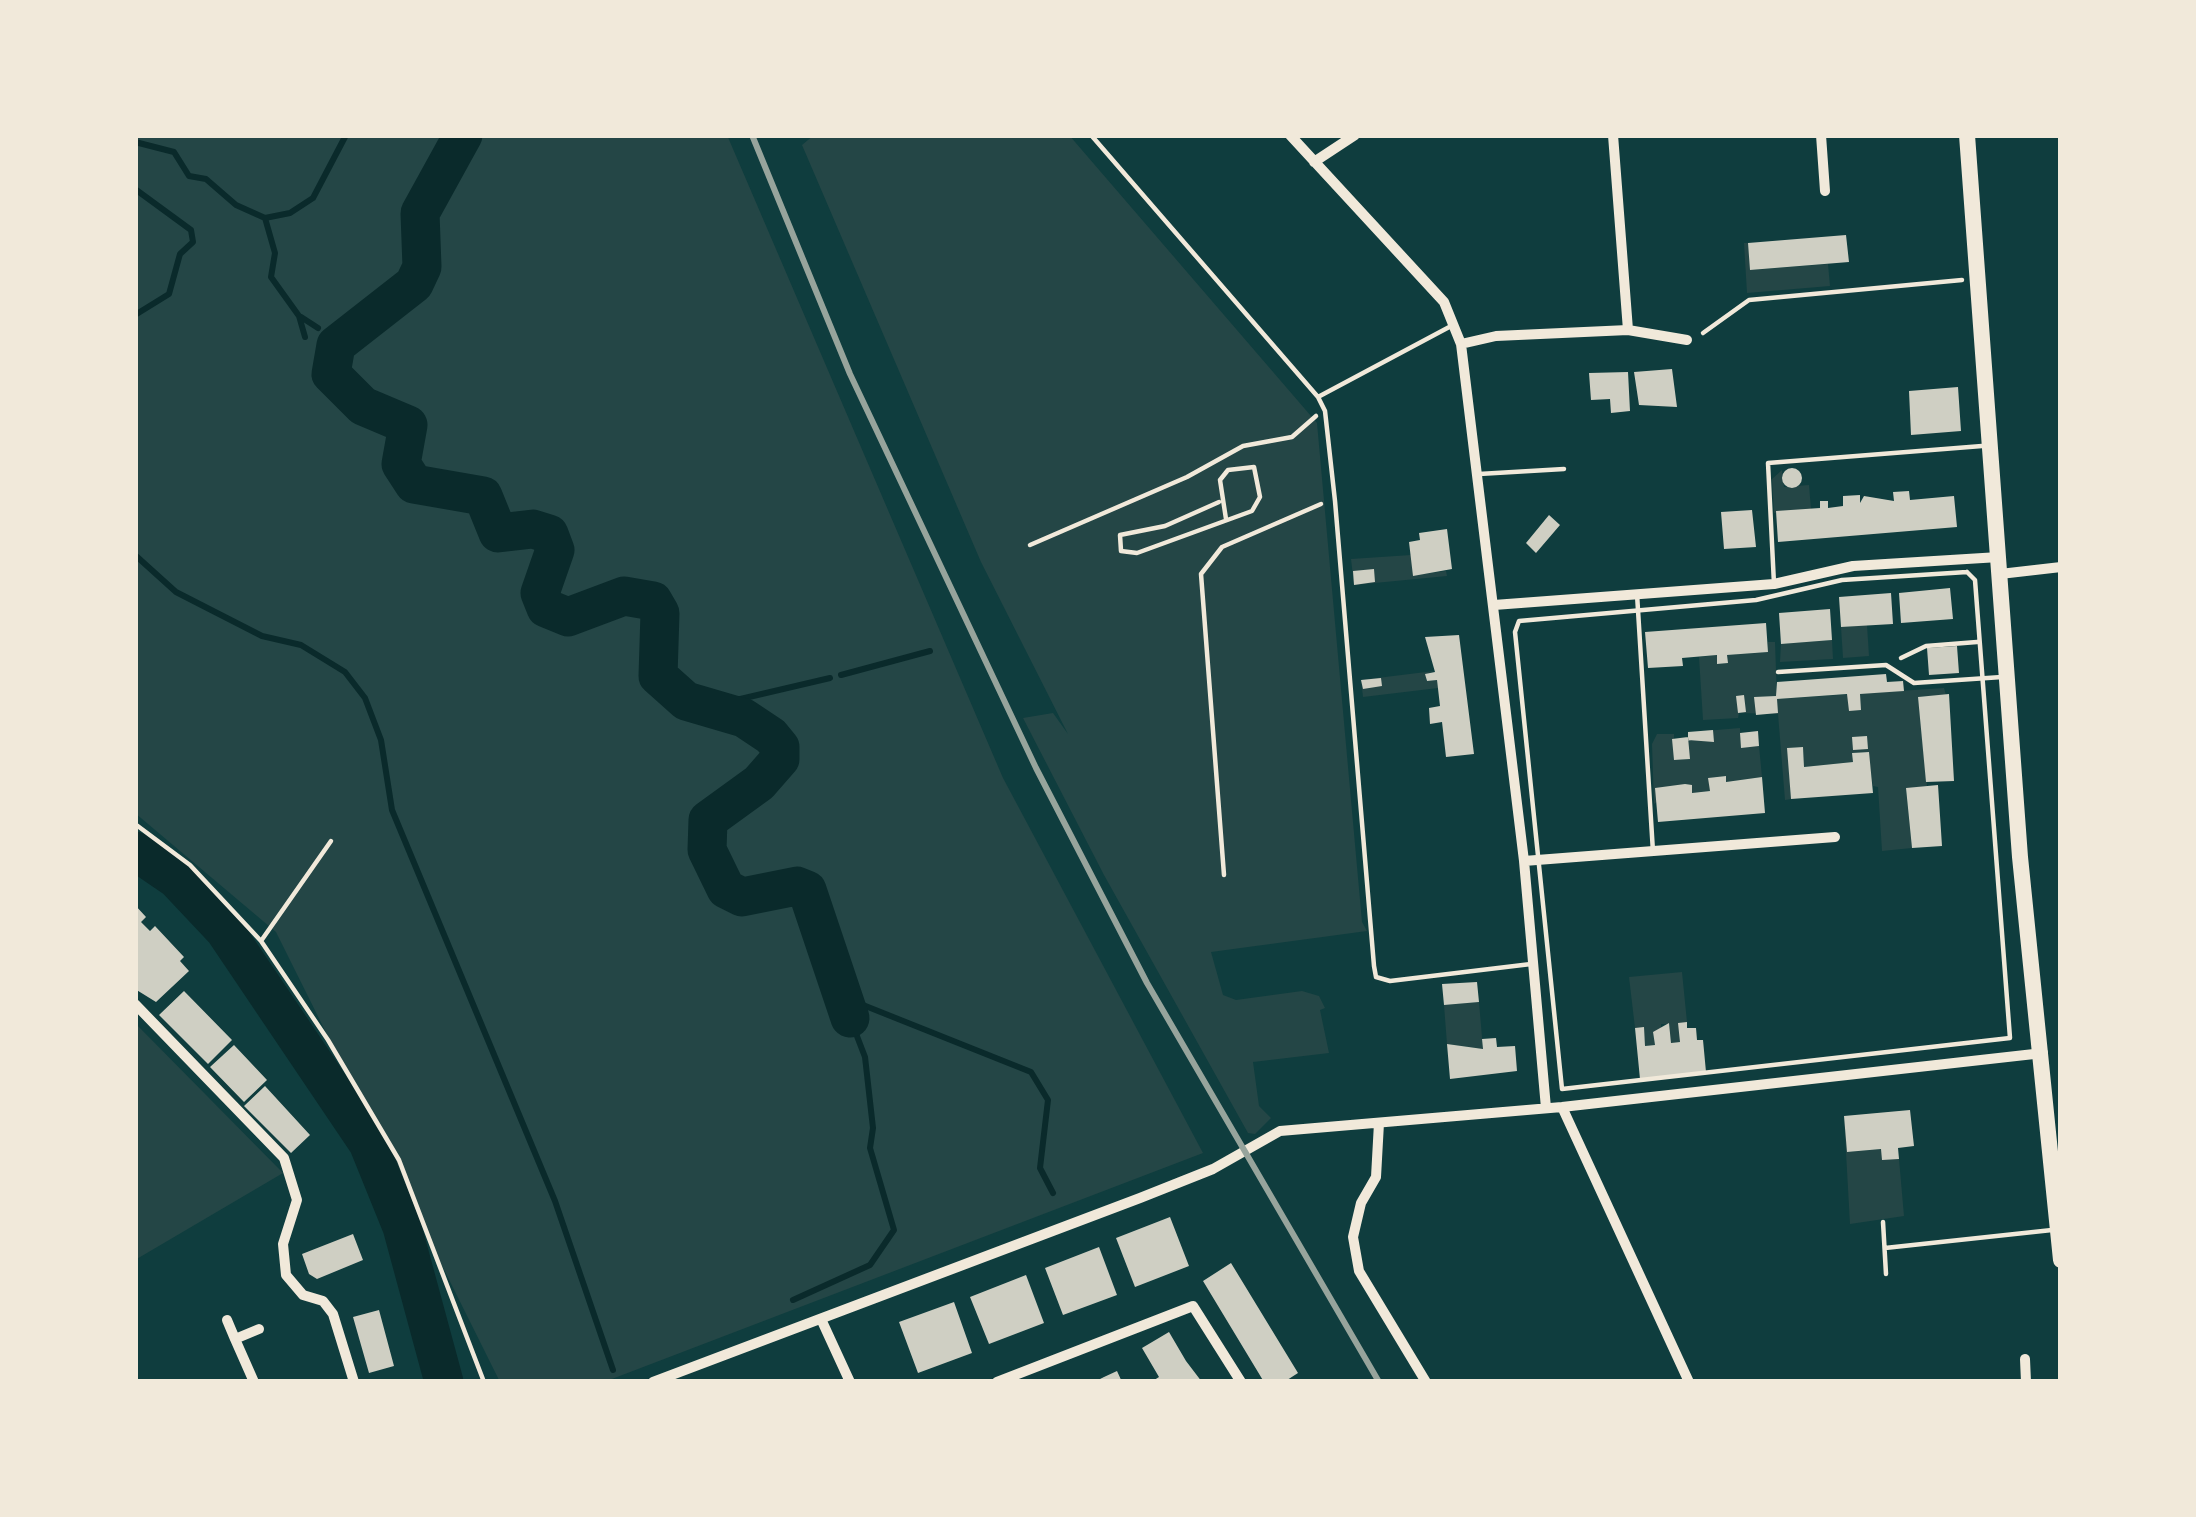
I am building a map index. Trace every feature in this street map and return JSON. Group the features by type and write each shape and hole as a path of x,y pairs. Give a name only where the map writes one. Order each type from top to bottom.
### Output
{"main road":[{"path":"1966,135 2008,677 2061,1261"}],"street":[{"path":"1290,135 1444,302 1461,344 1524,862 1546,1108"},
{"path":"1314,162 1355,135"},
{"path":"1613,135 1628,329"},
{"path":"1821,135 1825,191"},
{"path":"1461,344 1496,336 1628,329 1687,340"},
{"path":"1494,605 1774,584 1853,566 2061,567"},
{"path":"1524,862 1835,836"},
{"path":"135,1004 284,1158 297,1200 283,1244 286,1274 303,1294 323,1301 343,1341 354,1382"},
{"path":"653,1382 683,1377 1213,1169 1280,1131 1562,1107 2043,1053"},
{"path":"1562,1107 1690,1382"},
{"path":"1379,1123 1376,1177 1361,1203 1353,1237 1359,1271 1426,1382"},
{"path":"997,1382 1193,1306 1241,1382"},
{"path":"821,1319 850,1382"},
{"path":"227,1320 254,1382"},
{"path":"236,1339 259,1329"},
{"path":"2024,1360 2026,1382"}],"lane":[{"path":"1091,135 1318,397 1325,411 1376,976 1390,981 1532,964"},
{"path":"1318,397 1453,325"},
{"path":"1774,584 1768,463 1990,446"},
{"path":"1479,474 1564,469"},
{"path":"1637,594 1654,852"},
{"path":"1778,671 1894,666 1918,683 2008,677"},
{"path":"1883,1222 1886,1274"},
{"path":"1885,1248 2059,1229"}],"path":[{"path":"1687,340 1749,300 1978,279"},
{"path":"1030,545 1187,477 1243,446 1292,437 1308,419 1325,411"},
{"path":"1220,502 1166,526 1120,535 1121,551 1137,554 1252,511 1260,497 1255,467 1228,470 1220,480 1226,519"},
{"path":"1224,875 1202,574 1222,547 1335,501"},
{"path":"1894,666 1926,646 1979,641"},
{"path":"135,824 190,865 261,940 399,1160 484,1382"},
{"path":"261,940 331,841"}],"shaded area":[{"path":"135,135 727,135 1003,778 1203,1153 604,1382 500,1382 276,932 135,813"},
{"path":"814,135 1069,135 1317,423 1362,922 1367,931 1211,952 1223,995 1236,1000 1302,991 1319,996 1325,1008 1320,1010 1329,1053 1253,1062 1259,1106 1271,1118 1255,1134 1248,1133 1104,875 1023,718 1053,713 1068,734 981,562 802,145"},
{"path":"1744,243 1748,243 1751,270 1828,264 1830,286 1747,293"},
{"path":"1782,470 1784,487 1809,485 1811,509 1774,513 1772,479"},
{"path":"1411,555 1414,575 1446,571 1447,576 1354,585 1351,559"},
{"path":"1867,625 1869,656 1843,658 1841,627"},
{"path":"1832,640 1833,659 1780,662 1781,644"},
{"path":"1768,642 1775,642 1777,699 1944,688 1946,695 1918,697 1927,786 1906,789 1912,848 1882,851 1878,787 1873,786 1868,752 1853,753 1853,762 1804,767 1803,747 1788,748 1791,799 1785,800 1778,714 1739,713 1738,718 1703,720 1699,657 1717,655 1718,664 1727,663 1727,655 1768,652"},
{"path":"1434,671 1426,674 1426,681 1437,680 1438,688 1363,697 1361,680"},
{"path":"1740,728 1741,747 1759,746 1762,777 1726,782 1725,776 1709,778 1710,791 1692,793 1679,785 1654,804 1652,744 1657,734 1674,734 1674,760 1689,759 1688,740 1705,739 1705,731"},
{"path":"1682,972 1687,1022 1680,1042 1671,1043 1669,1024 1661,1024 1661,1031 1653,1033 1655,1045 1645,1046 1643,1028 1635,1028 1629,977"},
{"path":"1479,1002 1483,1049 1447,1044 1444,1005"},
{"path":"135,1023 283,1173 135,1260"},
{"path":"1844,1116 1848,1152 1881,1149 1899,1159 1904,1216 1850,1224"}],"building":[{"path":"1846,235 1849,262 1750,270 1748,243"},
{"path":"1672,369 1677,407 1639,405 1634,372"},
{"path":"1628,372 1630,411 1611,413 1610,399 1591,400 1589,373"},
{"path":"1958,387 1961,431 1911,435 1909,391"},
{"path":"1792,468 1802,478 1792,488 1782,478"},
{"path":"1909,491 1910,500 1954,496 1957,527 1778,542 1776,511 1820,508 1820,501 1828,501 1828,508 1843,506 1843,496 1860,495 1860,503 1864,496 1894,501 1893,492"},
{"path":"1752,510 1756,547 1724,549 1721,512"},
{"path":"1549,515 1560,525 1536,553 1526,543"},
{"path":"1447,529 1452,569 1413,576 1409,542 1420,540 1419,533"},
{"path":"1374,569 1375,582 1354,585 1353,571"},
{"path":"1950,588 1953,619 1901,623 1899,593"},
{"path":"1891,593 1893,624 1841,627 1839,597"},
{"path":"1830,609 1832,640 1781,644 1779,613"},
{"path":"1766,623 1768,652 1727,655 1728,663 1717,664 1717,655 1682,658 1683,666 1648,668 1645,632"},
{"path":"1459,635 1474,754 1446,757 1442,722 1430,724 1429,708 1440,706 1437,680 1427,681 1425,674 1435,672 1425,637"},
{"path":"1957,646 1959,673 1929,675 1927,648"},
{"path":"1886,674 1887,682 1903,681 1904,691 1860,694 1861,710 1849,711 1847,694 1777,699 1778,713 1756,715 1754,697 1776,696 1777,682"},
{"path":"1381,678 1382,686 1363,689 1361,680"},
{"path":"1949,694 1954,781 1926,782 1918,697"},
{"path":"1744,695 1746,712 1738,713 1736,696"},
{"path":"1713,730 1714,742 1688,740 1688,732"},
{"path":"1758,731 1759,746 1741,748 1740,733"},
{"path":"1867,736 1868,749 1853,750 1852,737"},
{"path":"1688,737 1690,759 1674,760 1672,739"},
{"path":"1803,747 1804,767 1853,762 1852,753 1869,752 1873,793 1791,799 1787,748"},
{"path":"1726,776 1726,782 1762,777 1765,813 1658,822 1655,788 1685,784 1692,785 1692,793 1710,791 1708,778"},
{"path":"1938,785 1942,846 1912,848 1906,788"},
{"path":"135,905 146,917 141,922 150,931 155,926 184,957 180,961 189,971 156,1002 135,989"},
{"path":"1477,982 1479,1002 1444,1005 1442,984"},
{"path":"184,991 232,1040 208,1064 159,1015"},
{"path":"1687,1022 1687,1028 1696,1028 1697,1040 1703,1040 1706,1072 1640,1079 1635,1028 1644,1027 1645,1046 1655,1045 1653,1032 1669,1023 1671,1043 1680,1042 1678,1023"},
{"path":"1496,1038 1497,1047 1515,1046 1517,1071 1450,1079 1447,1044 1483,1049 1482,1039"},
{"path":"234,1045 267,1080 244,1102 210,1067"},
{"path":"265,1086 310,1135 291,1153 244,1106"},
{"path":"1910,1110 1914,1146 1898,1148 1899,1159 1882,1160 1881,1149 1847,1152 1844,1116"},
{"path":"1170,1217 1189,1266 1135,1287 1116,1238"},
{"path":"353,1234 363,1260 317,1279 309,1274 302,1254"},
{"path":"1099,1247 1117,1295 1063,1315 1045,1268"},
{"path":"1231,1263 1298,1373 1284,1382 1264,1382 1203,1281"},
{"path":"1026,1275 1044,1323 989,1344 970,1297"},
{"path":"954,1302 972,1353 918,1373 899,1322"},
{"path":"379,1310 394,1366 369,1373 353,1317"},
{"path":"1169,1332 1202,1382 1151,1382 1159,1377 1142,1348"},
{"path":"1117,1371 1122,1382 1094,1382 1104,1377"}],"waterway":[{"path":"135,142 174,152 189,176 206,179 236,205 265,218 290,213 313,198 346,135"},
{"path":"463,135 420,213 422,267 414,284 336,345 331,374 363,406 408,425 401,464 414,484 483,496 498,533 533,529 549,534 555,550 540,593 546,608 568,617 624,596 653,601 660,613 658,676 686,701 744,718 780,747 780,759 759,783 708,820 707,850 726,889 742,897 797,886 807,890 850,1018"},
{"path":"135,189 191,230 193,242 180,254 169,294 135,315"},
{"path":"265,218 275,253 271,277 299,316 305,337"},
{"path":"301,317 318,328"},
{"path":"135,555 176,592 262,636 301,645 345,672 365,698 381,740 392,810 555,1201 613,1370"},
{"path":"841,675 930,651"},
{"path":"702,708 830,678"},
{"path":"135,851 176,879 225,931 368,1143 402,1227 444,1382"},
{"path":"844,992 853,1001 1031,1072 1048,1100 1040,1168 1053,1193"},
{"path":"793,1300 870,1265 894,1230 870,1148 873,1128 865,1057 850,1018"}],"railway":[{"path":"752,135 850,374 1036,768 1147,983 1379,1382"}]}
